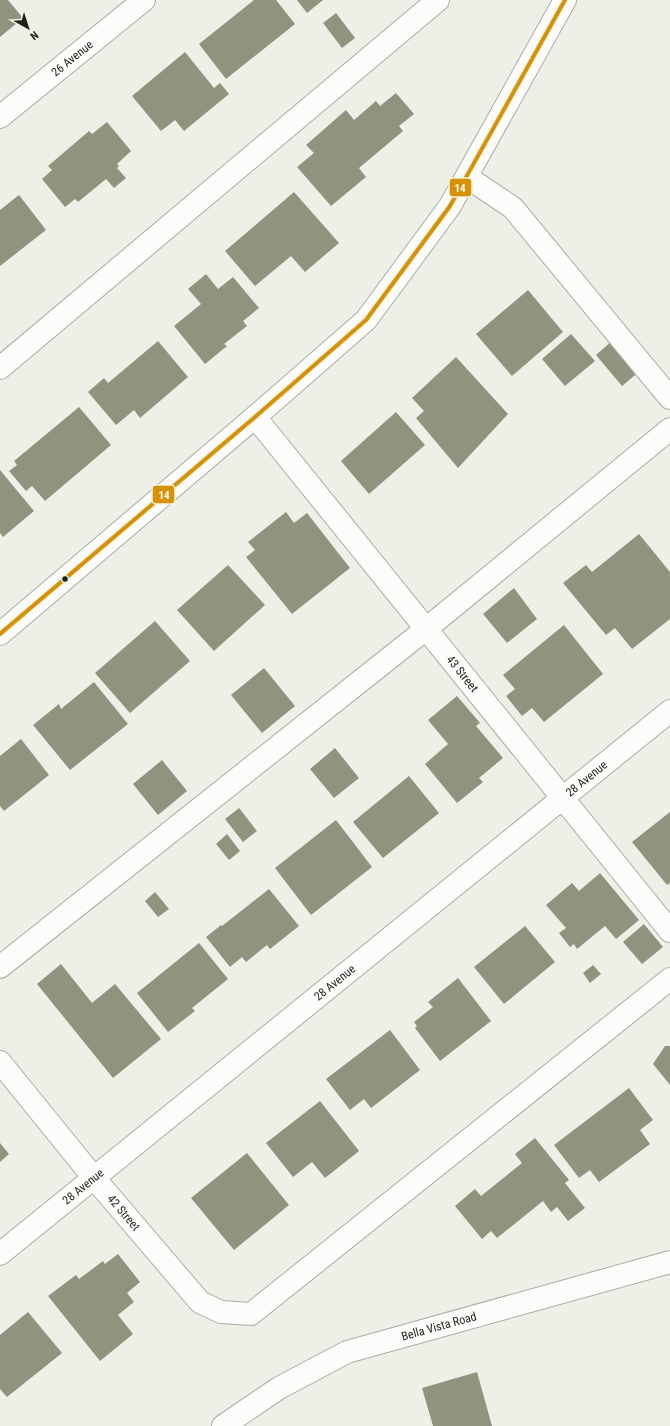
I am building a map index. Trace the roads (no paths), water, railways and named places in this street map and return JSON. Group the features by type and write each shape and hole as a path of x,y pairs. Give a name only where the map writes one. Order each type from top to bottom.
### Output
{"street":[{"name":"26 Avenue","path":"0,117 144,0"},
{"path":"0,368 438,0"},
{"path":"0,634 255,417 366,320 450,206 565,0"},
{"path":"467,176 513,208 670,398"},
{"name":"43 Street","path":"255,417 670,931"},
{"path":"0,967 426,629 670,429"},
{"name":"28 Avenue","path":"0,1254 670,712"},
{"name":"42 Street","path":"0,1062 94,1178 200,1302 221,1312 252,1314 670,979"},
{"name":"Bella Vista Road","path":"222,1426 279,1388 347,1352 670,1262"}]}
